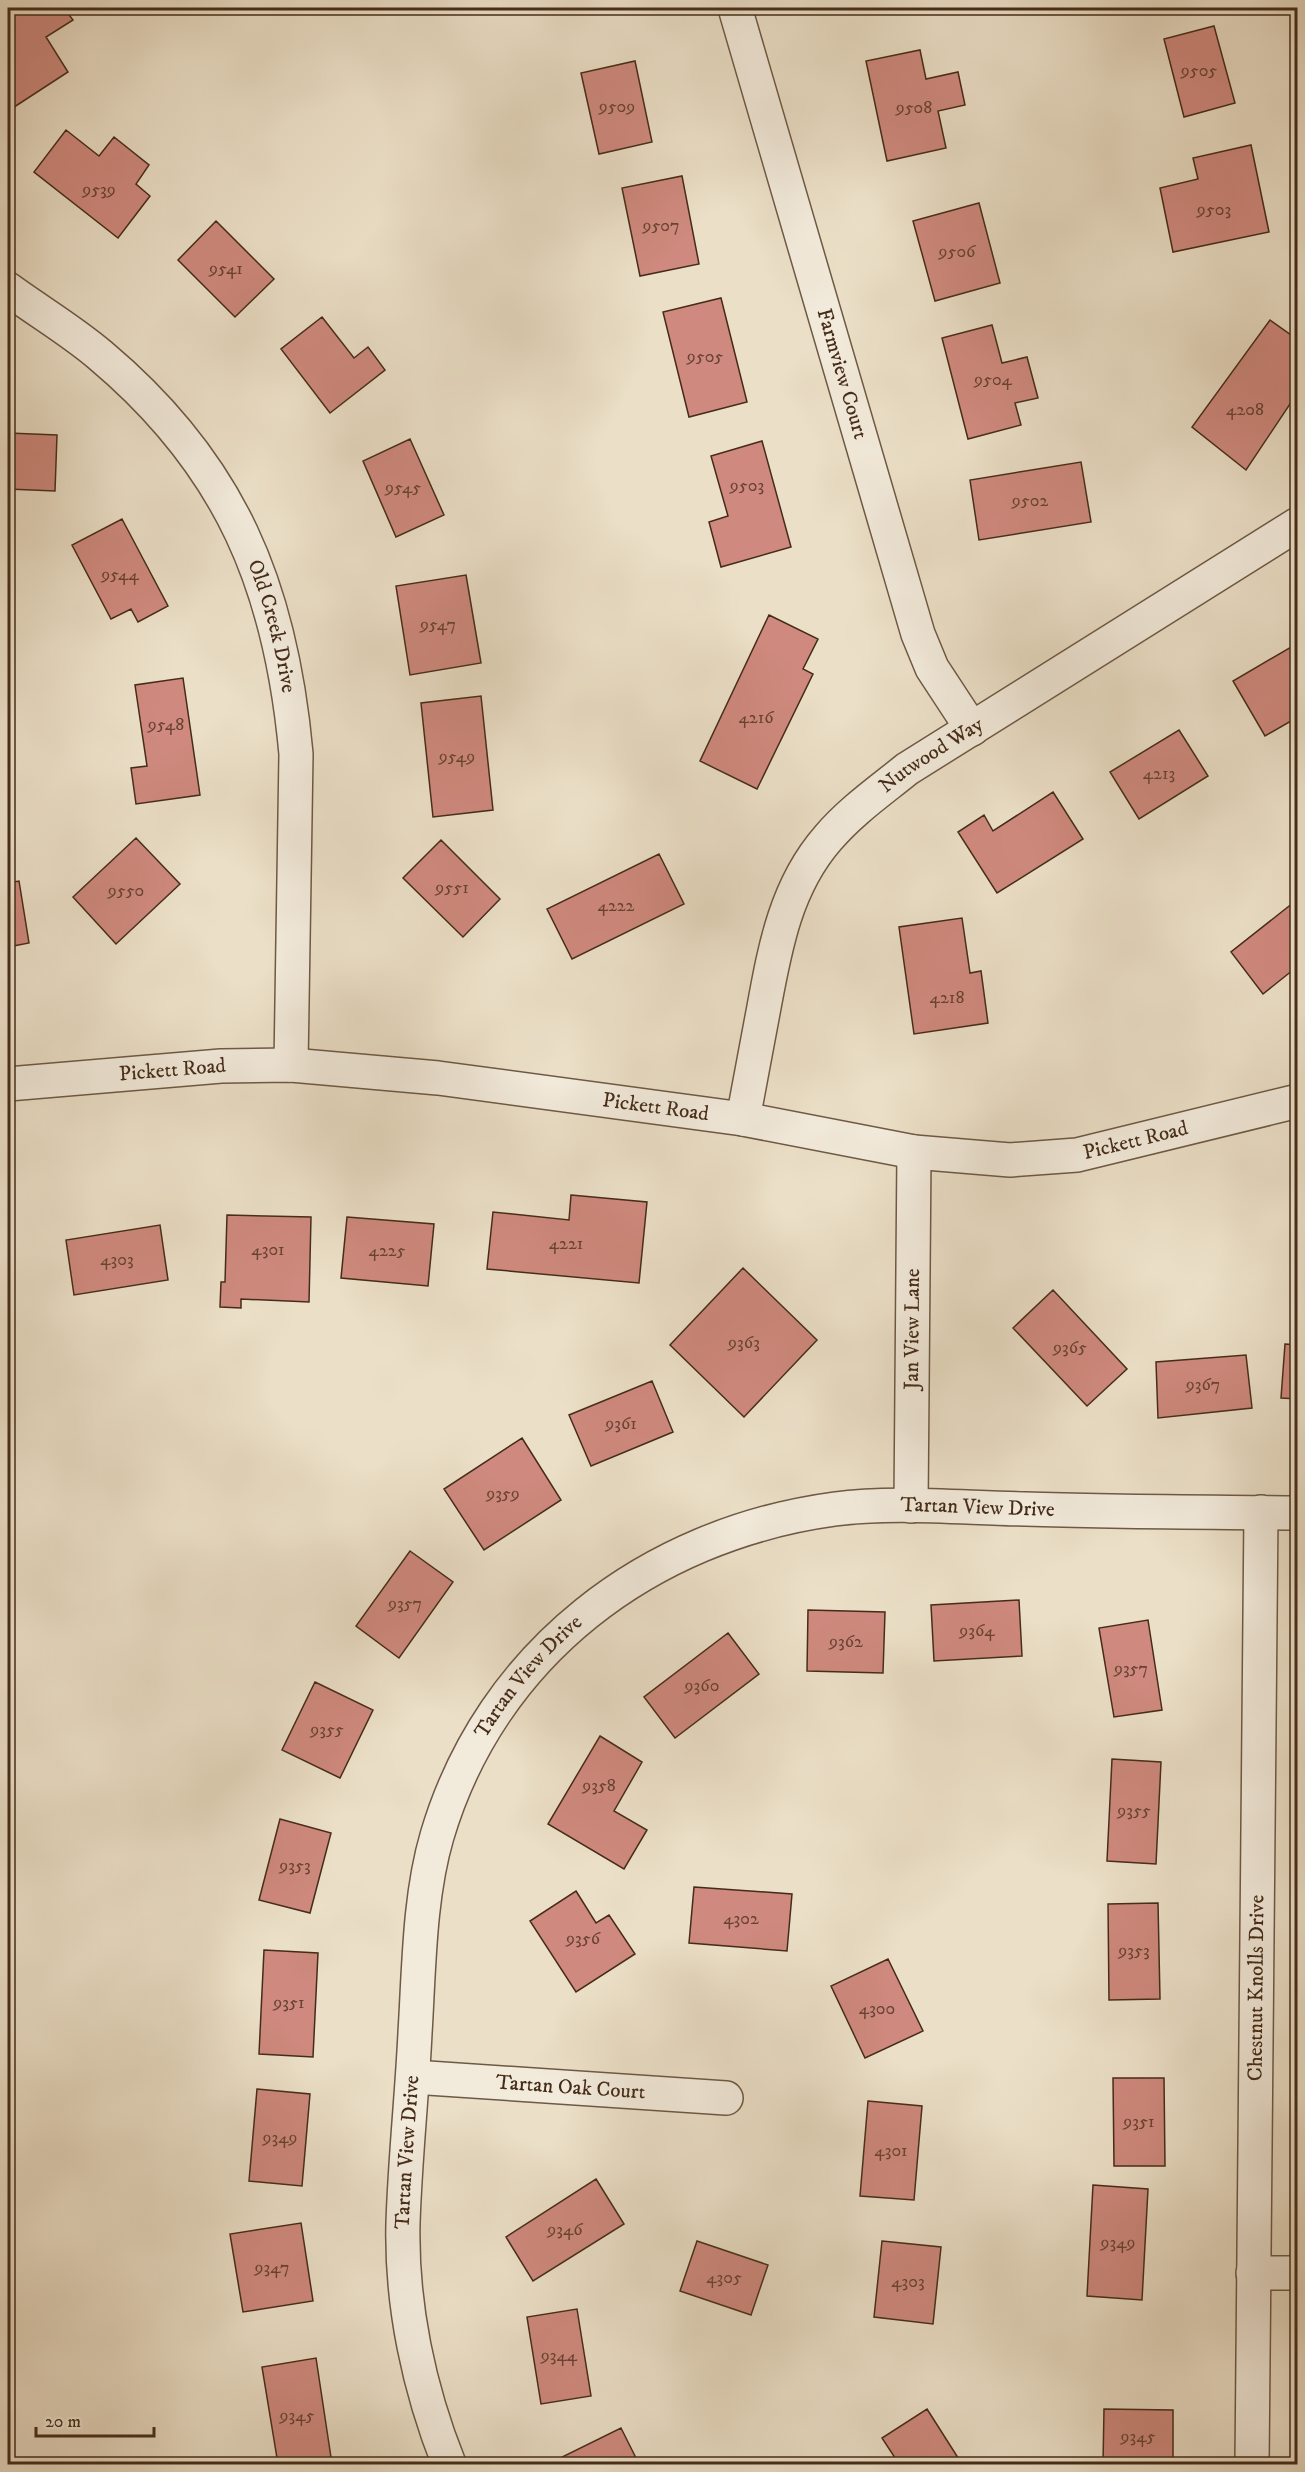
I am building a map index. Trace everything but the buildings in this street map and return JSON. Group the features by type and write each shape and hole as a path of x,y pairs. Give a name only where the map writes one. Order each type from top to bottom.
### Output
{"street":[{"name":"Farmview Court","path":"735,8 918,634 932,668 972,729"},
{"name":"Old Creek Drive","path":"8,290 99,353 155,405 183,437 212,477 233,513 256,565 283,654 292,704 296,754 291,1065"},
{"name":"Nutwood Way","path":"743,1119 777,937 794,890 828,837 862,805 907,769 1298,524"},
{"name":"Pickett Road","path":"8,1084 221,1066 291,1065 438,1078 743,1119 914,1152 1010,1160 1077,1155 1298,1101"},
{"name":"Jan View Lane","path":"911,1506 914,1152"},
{"name":"Tartan View Drive","path":"449,2464 437,2435 414,2349 405,2287 403,2225 422,1920 436,1839 454,1786 472,1749 498,1708 527,1670 567,1629 606,1597 647,1570 698,1544 755,1524 837,1508 911,1506 1170,1513 1298,1512"},
{"name":"Chestnut Knolls Drive","path":"1252,2464 1261,1512"},
{"name":"Tartan Oak Court","path":"413,2077 726,2098"},
{"path":"1253,2273 1298,2273"}]}
